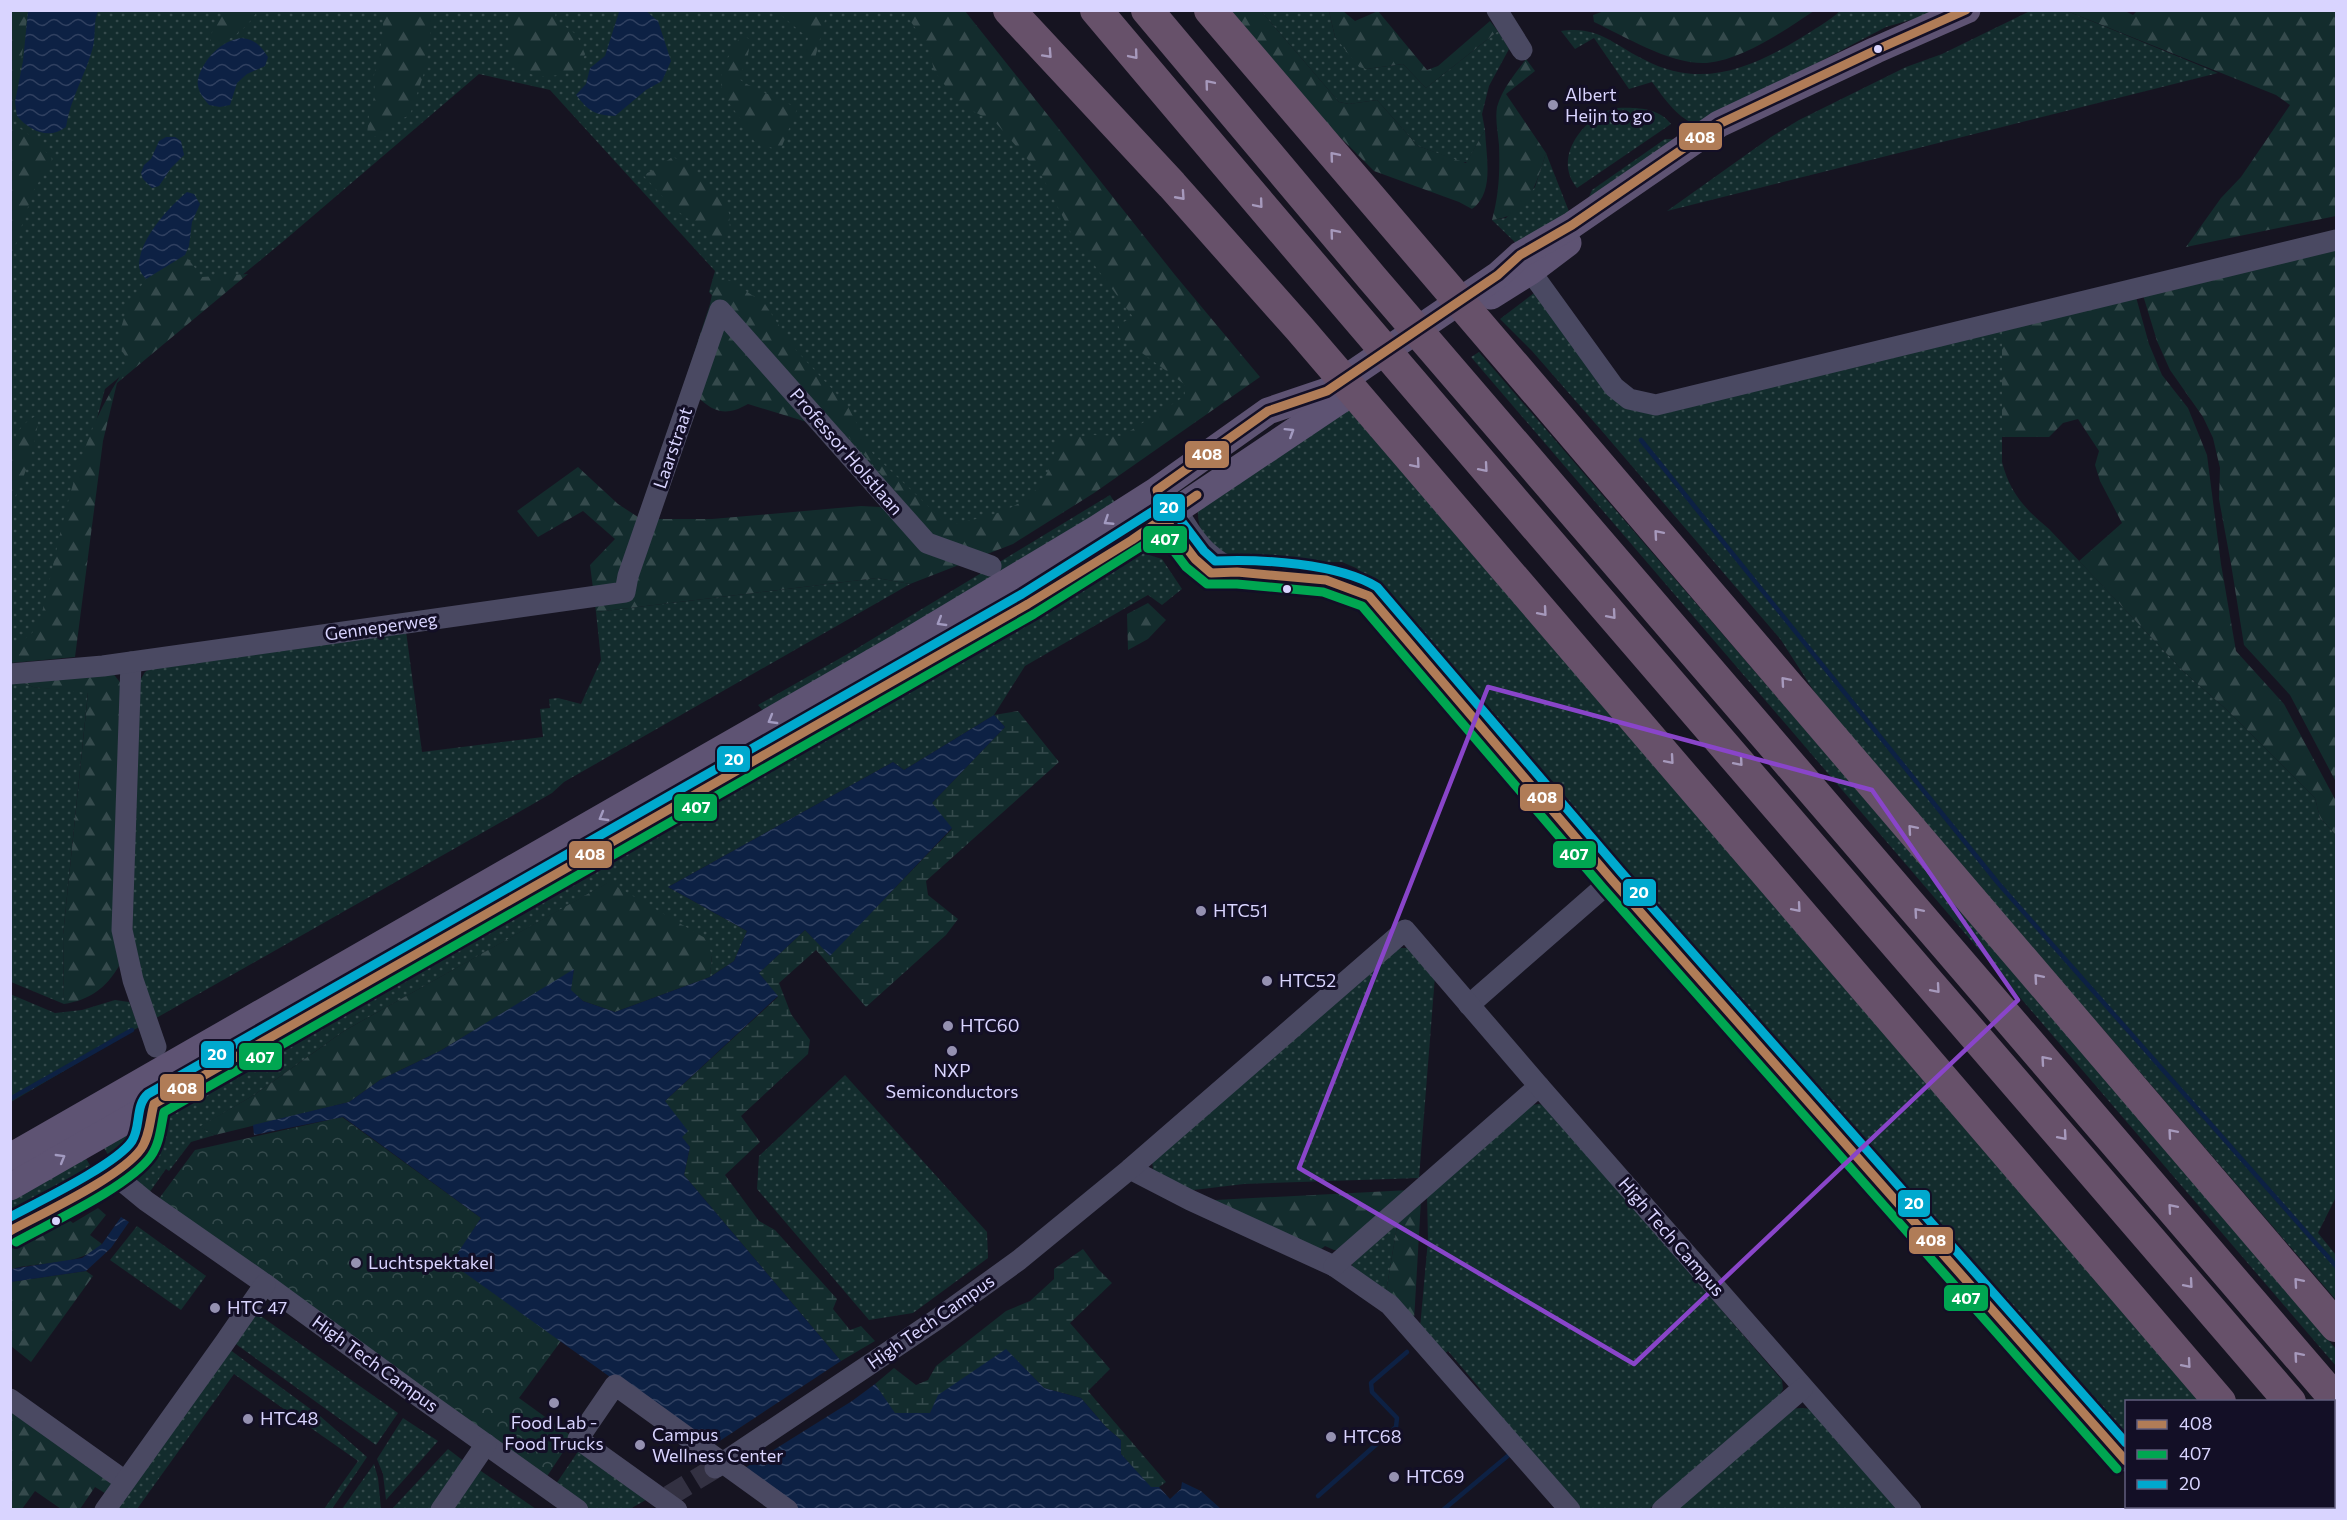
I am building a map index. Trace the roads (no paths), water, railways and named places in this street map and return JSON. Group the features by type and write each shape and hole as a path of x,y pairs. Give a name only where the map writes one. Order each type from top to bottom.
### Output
{"highway":[{"path":"1009,10 1172,185 1299,327 2219,1400"},
{"path":"1096,10 1418,392 2289,1400"},
{"path":"1147,10 1450,370 2337,1401"},
{"path":"1210,10 2337,1326"}],"main road":[{"path":"10,1157 899,647 1157,490 1268,411 1327,391 1488,282 1568,243 1764,104 1967,10"},
{"path":"10,1187 1028,604 1338,402 1507,285 1525,263"}],"street":[{"path":"1497,10 1522,50"},
{"path":"1525,263 1614,387 1629,399 1656,405 2337,240"},
{"name":"Professor Holstlaan","path":"720,310 927,543 991,566"},
{"name":"Laarstraat","path":"626,587 720,310"},
{"path":"1157,490 1170,513 1179,541 1202,567 1211,573 1237,572 1326,580 1369,596 1612,880 2125,1459"},
{"name":"Genneperweg","path":"10,674 131,662 625,592 626,587"},
{"path":"131,662 122,930 133,980 156,1047"},
{"path":"1469,1005 1612,880"},
{"name":"High Tech Campus","path":"719,1466 1002,1273 1081,1211 1405,930 1911,1509"},
{"path":"10,1231 112,1173 134,1158 142,1149 154,1104 139,1083"},
{"path":"1334,1266 1539,1086"},
{"path":"1130,1169 1190,1200 1334,1266 1390,1305 1570,1509"},
{"name":"High Tech Campus","path":"112,1173 146,1201 578,1509"},
{"path":"105,1509 265,1284"},
{"path":"664,1504 578,1439 615,1385 719,1466 788,1509"},
{"path":"1662,1509 1803,1388"},
{"path":"10,1399 125,1481"},
{"path":"441,1509 486,1444"}],"water":[{"path":"621,10 646,11 658,21 671,61 662,81 646,90 615,116 592,111 576,95 586,84 590,68 605,56"},
{"path":"28,11 98,11 93,47 71,106 66,127 53,133 34,130 17,116 15,102 23,61"},
{"path":"242,38 255,42 263,50 268,57 265,66 247,74 237,83 230,105 220,107 209,105 198,86 201,71 209,57 221,46"},
{"path":"166,137 175,137 181,141 184,155 171,168 159,186 152,188 143,179 141,173 144,165 151,159 159,141"},
{"path":"187,192 194,194 200,204 192,222 189,246 185,255 146,279 139,267 140,257 149,235 164,215"},
{"path":"994,715 1005,727 932,803 952,828 830,956 805,930 759,973 778,996 665,1101 688,1131 682,1137 690,1147 684,1175 841,1361 709,1448 451,1263 481,1218 343,1117 254,1135 253,1125 349,1102 380,1080 440,1051 574,969 571,990 583,1001 615,1012 710,977 734,961 747,931 668,887 893,762 904,770"},
{"path":"121,1217 129,1222 111,1248 86,1271 11,1282 11,1269 82,1258 102,1244"},
{"path":"1006,1349 1044,1388 1081,1398 1106,1427 1121,1440 1121,1454 1151,1487 1159,1487 1170,1499 1181,1489 1182,1482 1201,1491 1221,1509 794,1509 740,1471 852,1401 875,1384 895,1413 930,1413 938,1395"}],"waterway":[{"path":"1641,440 1998,883 2336,1266"},
{"path":"10,1099 132,1030"},
{"path":"1318,1496 1396,1427 1397,1418 1372,1392 1371,1383 1407,1352"},
{"path":"1443,1510 1510,1454"}],"tunnel":[{"path":"669,1496 715,1468"}],"place":[{"name":"Albert Heijn to go","path":"1553,105"},
{"name":"HTC51","path":"1201,911"},
{"name":"HTC52","path":"1267,981"},
{"name":"HTC60","path":"948,1026"},
{"name":"NXP Semiconductors","path":"952,1051"},
{"name":"Luchtspektakel","path":"356,1263"},
{"name":"HTC 47","path":"215,1308"},
{"name":"Food Lab - Food Trucks","path":"554,1403"},
{"name":"HTC48","path":"248,1419"},
{"name":"HTC68","path":"1331,1437"},
{"name":"Campus Wellness Center","path":"640,1445"},
{"name":"HTC69","path":"1394,1477"}]}
